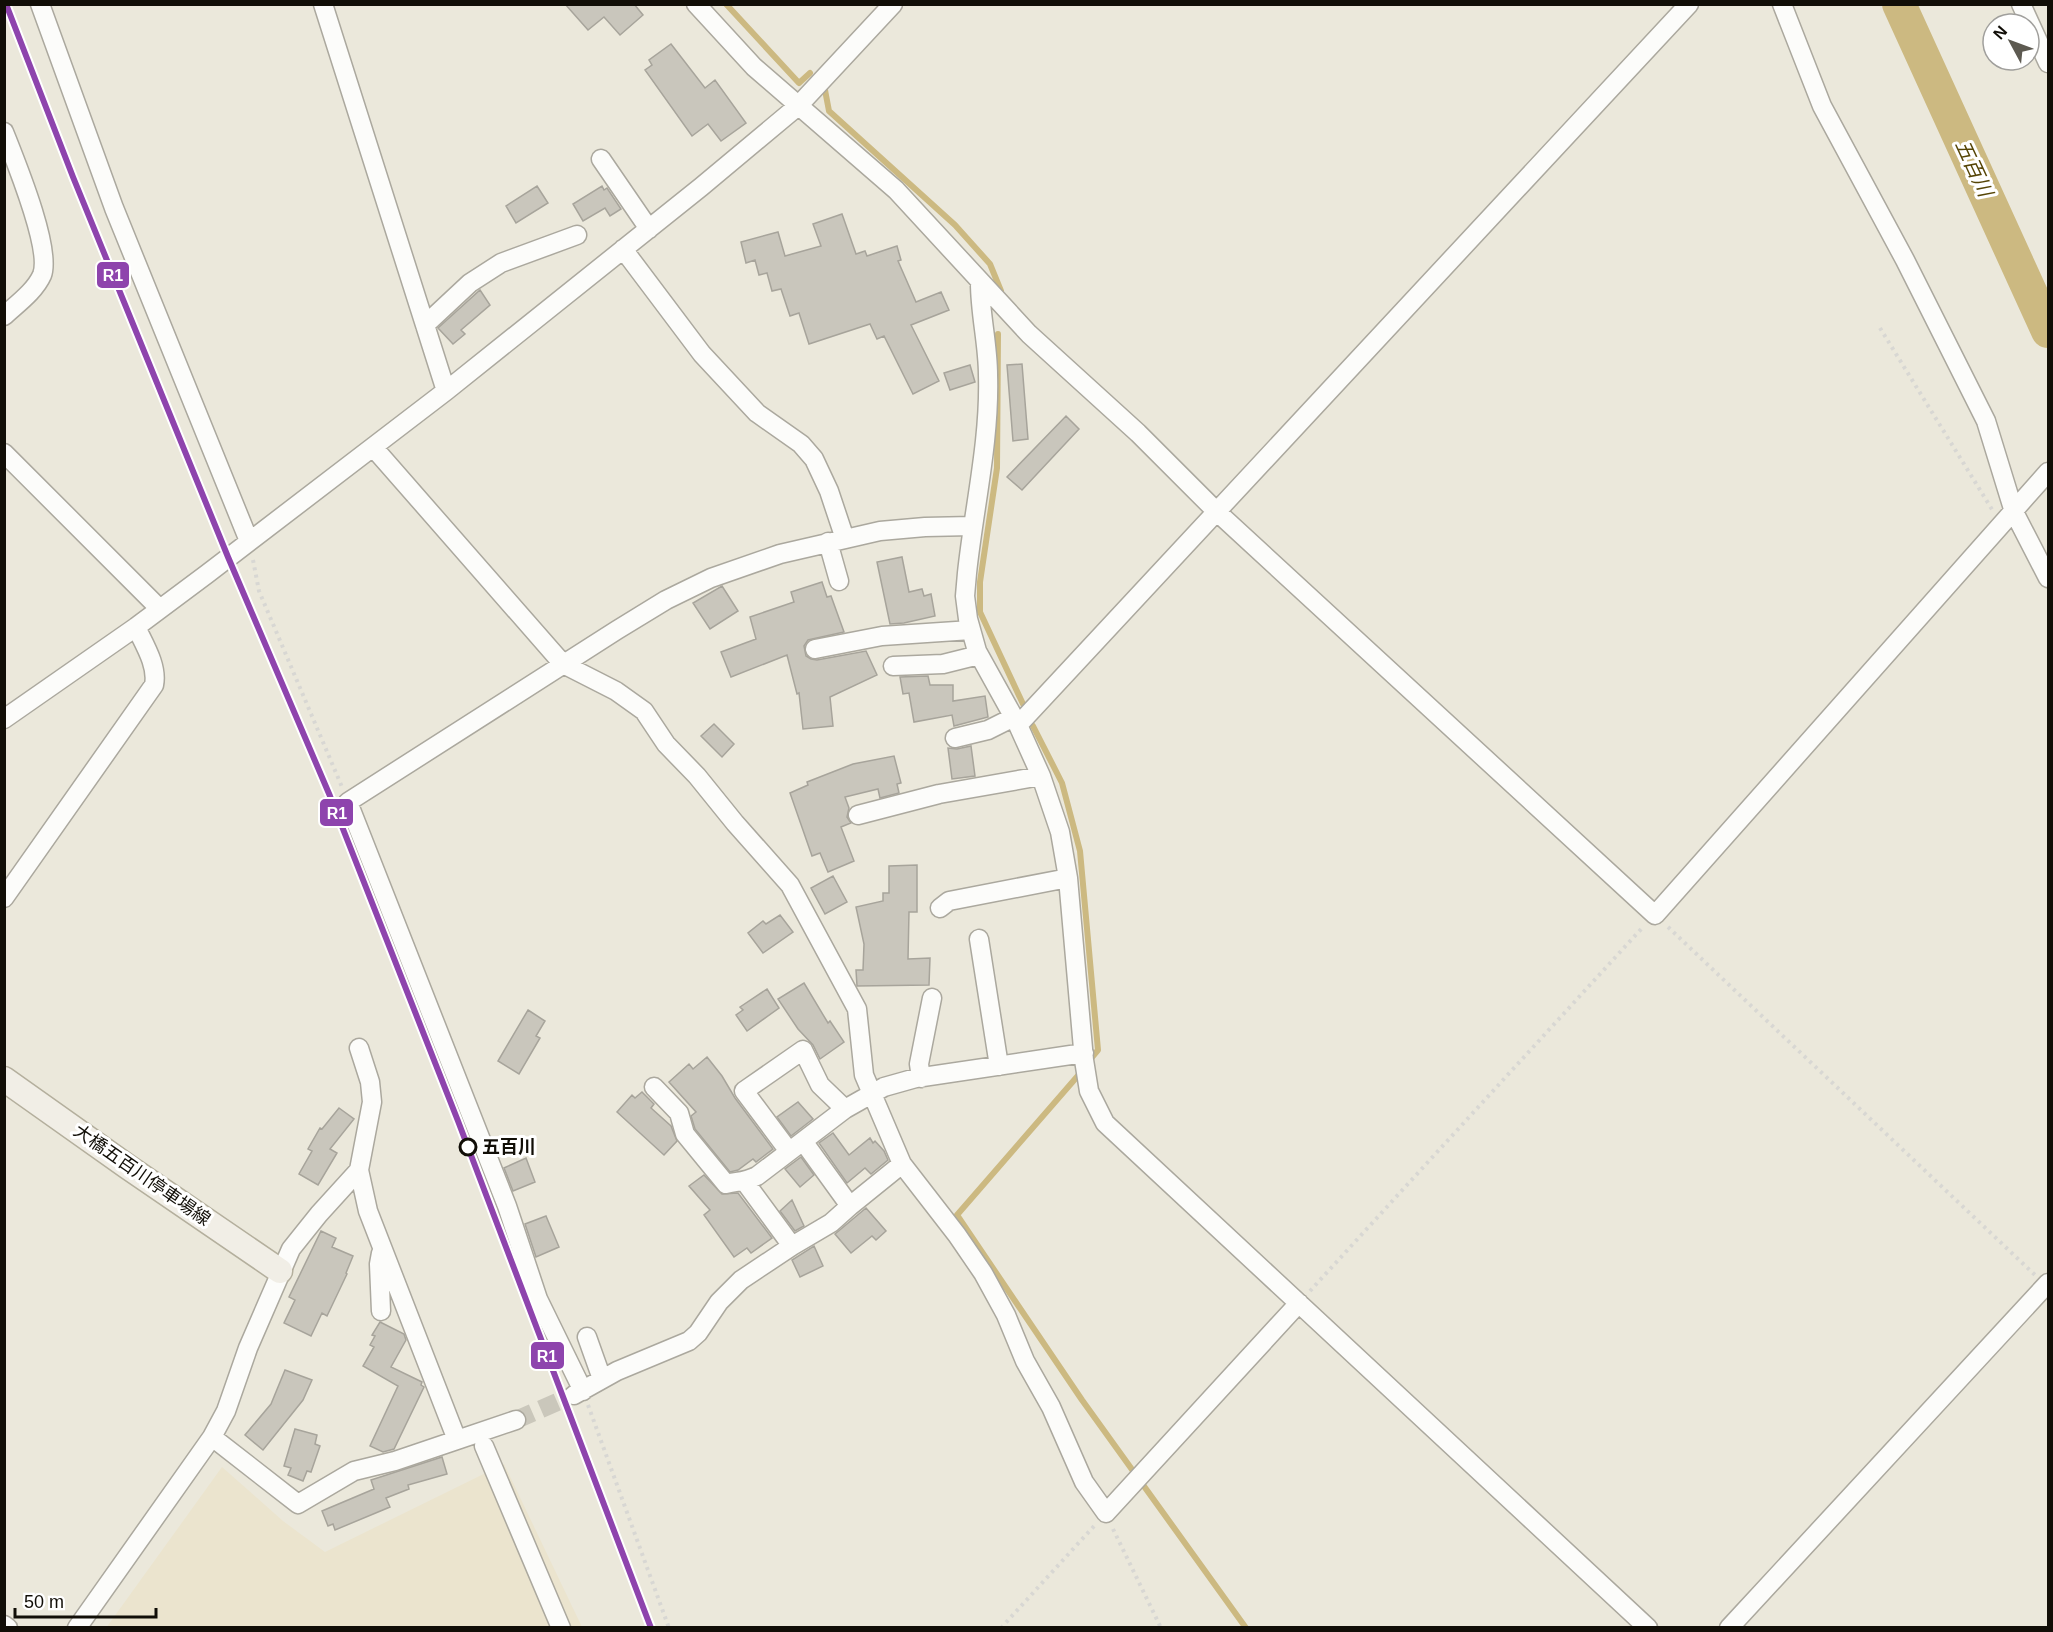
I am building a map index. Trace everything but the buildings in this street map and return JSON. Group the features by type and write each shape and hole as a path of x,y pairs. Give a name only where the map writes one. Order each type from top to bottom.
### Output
{"main road":[{"name":"大橋五百川停車場線","path":"4,1078 280,1271"}],"street":[{"path":"40,4 114,208 249,541"},
{"path":"323,4 446,391"},
{"path":"696,4 754,67 896,190 1029,334 1138,434 1216,511 1655,915 2049,472"},
{"path":"4,719 136,627 207,574 446,391 649,229 798,106 892,4"},
{"path":"955,738 1016,721 1216,511 1689,4"},
{"path":"1782,4 1822,106 1905,260 1986,421 2014,512 2049,578"},
{"path":"2021,4 2049,63"},
{"path":"4,132 34,214 44,258 42,274 34,286 4,316"},
{"path":"601,159 649,229"},
{"path":"425,325 470,283 501,263 577,235"},
{"path":"623,249 702,354 757,413 801,444 814,459 829,491 839,581"},
{"path":"980,283 988,375 987,431 972,526 965,596 971,630 979,655 1016,721 1041,776 1060,832 1068,878 1089,1091 1105,1123 1648,1628"},
{"path":"373,447 563,664 616,691 644,711 666,744 697,776 790,885 857,1009 864,1075 902,1164 983,1273 1006,1315 1025,1361 1051,1407 1084,1482 1106,1513 1299,1303"},
{"path":"4,453 159,608"},
{"path":"902,1164 831,1223 792,1246 731,1289 707,1316 698,1333 689,1341 616,1371 577,1393 538,1299 507,1206 348,802 666,600 711,578 780,554 880,531 972,526"},
{"path":"4,898 154,685 156,677 152,664 136,627"},
{"path":"815,650 882,636 971,630"},
{"path":"893,666 943,664 979,655"},
{"path":"858,815 939,794 1041,776"},
{"path":"940,908 949,901 1068,878"},
{"path":"979,939 999,1066"},
{"path":"921,1078 919,1064 932,998"},
{"path":"359,1048 370,1083 372,1102 359,1170 363,1199 456,1440"},
{"path":"845,1109 820,1085 803,1050 744,1091 850,1206"},
{"path":"654,1087 679,1113 685,1134 726,1184 737,1181 745,1182 758,1176 845,1109 884,1087 921,1078 999,1066 1084,1057"},
{"path":"77,1628 212,1437 226,1411 248,1348 291,1249 359,1170"},
{"path":"745,1182 792,1246"},
{"path":"381,1311 379,1264 382,1248"},
{"path":"1729,1628 2047,1284"},
{"path":"587,1337 602,1379"},
{"path":"212,1437 298,1504 354,1471 395,1461 516,1419"},
{"path":"484,1446 561,1628"},
{"path":"4,1625 8,1628"}],"path":[{"path":"1880,328 2014,512"},
{"path":"249,541 259,591 348,802"},
{"path":"1299,1303 1655,915 2047,1284"},
{"path":"577,1393 669,1628"},
{"path":"1001,1628 1106,1513 1162,1627"}],"shaded area":[{"path":"504,1464 582,1627 106,1628 222,1467 283,1521 325,1552"}],"waterway":[{"path":"726,4 799,83 810,73"},
{"name":"五百川","path":"1899,4 2048,331"},
{"path":"825,90 829,111 955,225 990,264 1001,291"},
{"path":"998,334 997,468 980,582 980,612 1023,704"},
{"path":"1033,726 1062,783 1080,851 1098,1050 1088,1062"},
{"path":"1082,1071 957,1215 1082,1400 1246,1628"}],"tunnel":[{"path":"516,1420 571,1396"}],"transit line":[{"name":"R1","path":"6,4 73,177 228,557 330,796 458,1121 651,1628"}],"place":[{"name":"五百川","path":"468,1147"}]}
